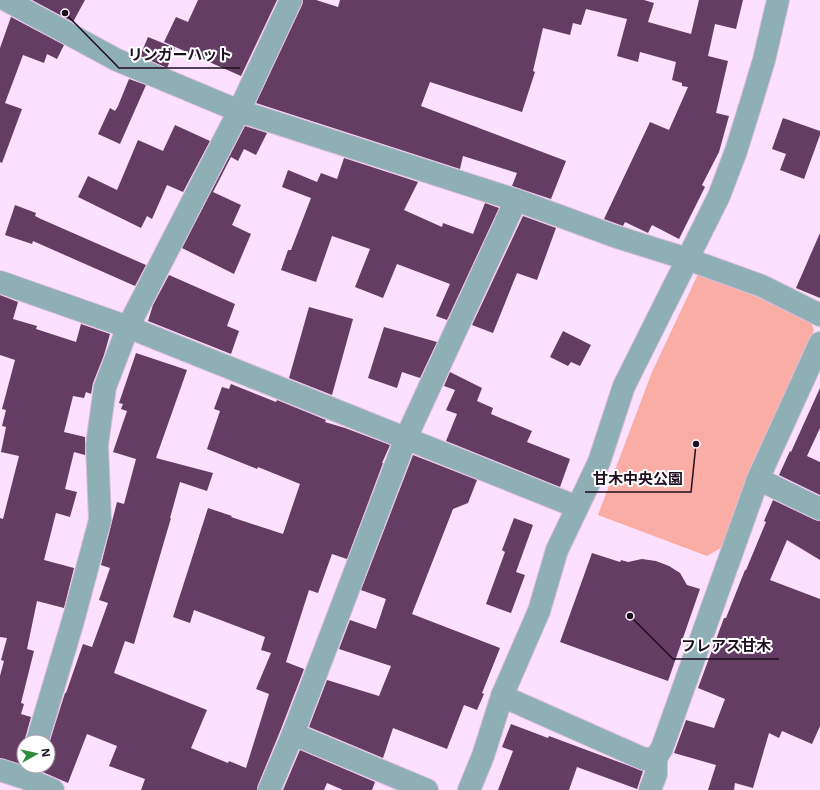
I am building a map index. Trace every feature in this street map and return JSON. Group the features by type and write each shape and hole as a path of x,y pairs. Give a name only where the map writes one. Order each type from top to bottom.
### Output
{"street":[{"path":"6,0 117,60 239,111 516,200 614,236 687,259 762,286 820,315"},
{"path":"39,734 73,621 100,520 97,445 105,387 128,327 239,111 291,0"},
{"path":"469,790 483,756 502,696 539,611 557,550 599,462 624,386 719,196 736,150 764,60 778,0"},
{"path":"269,790 293,734 406,438 516,200"},
{"path":"0,282 128,327 577,507"},
{"path":"650,790 656,774 656,758 662,748 758,479 820,343"},
{"path":"758,479 820,509"},
{"path":"502,696 644,760 656,758"},
{"path":"293,734 427,790"},
{"path":"0,770 53,790"}],"shaded area":[{"path":"699,272 810,320 814,330 726,545 707,556 598,515 652,372"}],"building":[{"path":"32,0 85,0 73,22"},
{"path":"198,0 277,0 241,76 164,42 176,17 188,22"},
{"path":"303,0 316,0 338,7 340,0 644,0 654,3 648,22 691,34 699,0 743,0 736,29 715,24 708,56 728,61 716,113 729,116 719,152 702,185 705,187 679,239 652,225 648,233 625,222 623,226 604,219 650,122 669,130 688,87 682,86 682,83 672,80 676,62 640,52 638,62 617,56 627,19 586,9 581,25 573,23 570,35 543,28 533,71 535,72 522,112 430,82 421,106 566,161 551,199 512,186 517,173 463,156 460,169 256,103"},
{"path":"11,17 64,45 57,59 47,54 44,63 23,55 5,103 22,109 2,163 0,162 0,48"},
{"path":"148,37 175,48 167,68 140,56"},
{"path":"129,79 146,85 120,144 98,134 110,108 115,111 118,106"},
{"path":"783,118 820,131 820,135 804,179 780,170 786,154 772,149"},
{"path":"175,125 210,141 183,192 167,185 152,219 147,216 141,228 78,197 88,176 117,190 138,140 163,151"},
{"path":"245,126 267,133 256,155 244,149 238,161 231,157 213,192 241,205 232,225 251,234 234,274 182,248"},
{"path":"344,158 418,182 404,210 442,227 443,223 473,234 485,203 499,208 447,320 436,316 450,284 397,264 383,298 355,287 370,249 332,236 316,282 281,270 288,250 291,250 311,198 282,187 288,170 317,182 321,173 337,179"},
{"path":"15,205 36,213 35,216 41,219 146,265 135,286 33,241 32,244 5,235"},
{"path":"523,216 556,228 537,280 517,273 493,333 472,325"},
{"path":"820,233 820,298 796,288"},
{"path":"169,275 235,304 227,326 239,331 231,354 148,321 153,305"},
{"path":"0,295 18,302 13,319 37,326 36,329 76,342 81,324 110,334 104,355 93,383 91,394 86,392 84,398 73,396 64,432 85,437 85,455 74,452 65,489 77,492 70,517 56,513 44,560 74,568 64,608 37,601 27,649 34,651 21,703 24,704 21,714 31,717 26,734 16,734 16,763 0,758 0,676 4,661 1,660 7,638 0,637 0,518 3,519 19,456 1,452 6,427 2,426 6,410 2,409 15,360 0,355"},
{"path":"309,307 353,319 332,395 289,378"},
{"path":"384,327 437,342 420,378 402,372 397,388 368,378"},
{"path":"563,331 591,345 580,366 571,362 568,366 550,357"},
{"path":"136,353 187,370 156,458 213,473 207,491 180,482 134,644 125,641 114,673 207,710 191,748 228,763 229,761 246,768 269,694 256,689 271,653 261,650 265,637 194,610 190,623 173,617 208,508 283,534 300,484 207,449 220,411 214,409 222,387 229,389 231,384 276,402 277,400 326,420 325,422 390,445 347,559 332,554 318,593 309,590 286,662 304,669 257,790 141,790 145,779 109,766 117,746 87,734 68,783 47,774 56,774 56,734 52,734 65,693 83,644 92,647 108,603 99,600 110,568 101,565 117,502 124,504 136,459 113,452 127,411 121,409 123,404 119,403"},
{"path":"450,372 482,388 477,401 493,408 491,414 532,431 527,442 570,459 560,487 446,441 457,414 446,410 455,390 444,386"},
{"path":"820,388 820,428 807,456 820,462 820,495 779,475"},
{"path":"413,455 477,480 468,503 453,509 412,614 500,648 482,693 484,694 477,710 464,705 447,749 393,728 383,758 309,727 327,680 379,696 391,666 339,649 350,620 376,629 386,599 361,590"},
{"path":"773,500 820,521 820,560 787,540 770,580 820,599 820,726 812,744 782,731 779,738 769,733 753,788 735,783 734,790 708,790 716,765 674,753 686,720 714,728 725,699 698,688 724,618 726,618 766,522 764,521"},
{"path":"514,518 533,525 516,572 525,575 511,613 486,604 505,552 502,550"},
{"path":"592,553 620,562 621,560 628,562 642,559 656,561 669,566 680,573 687,585 700,589 668,681 560,642"},
{"path":"511,724 548,738 549,736 643,771 637,789 577,767 569,790 498,790 513,751 502,747"},
{"path":"300,750 375,782 372,790 343,790 327,783 324,790 283,790"}],"place":[{"name":"リンガーハット","path":"65,13"},
{"name":"甘木中央公園","path":"696,444"},
{"name":"フレアス甘木","path":"630,616"}]}
